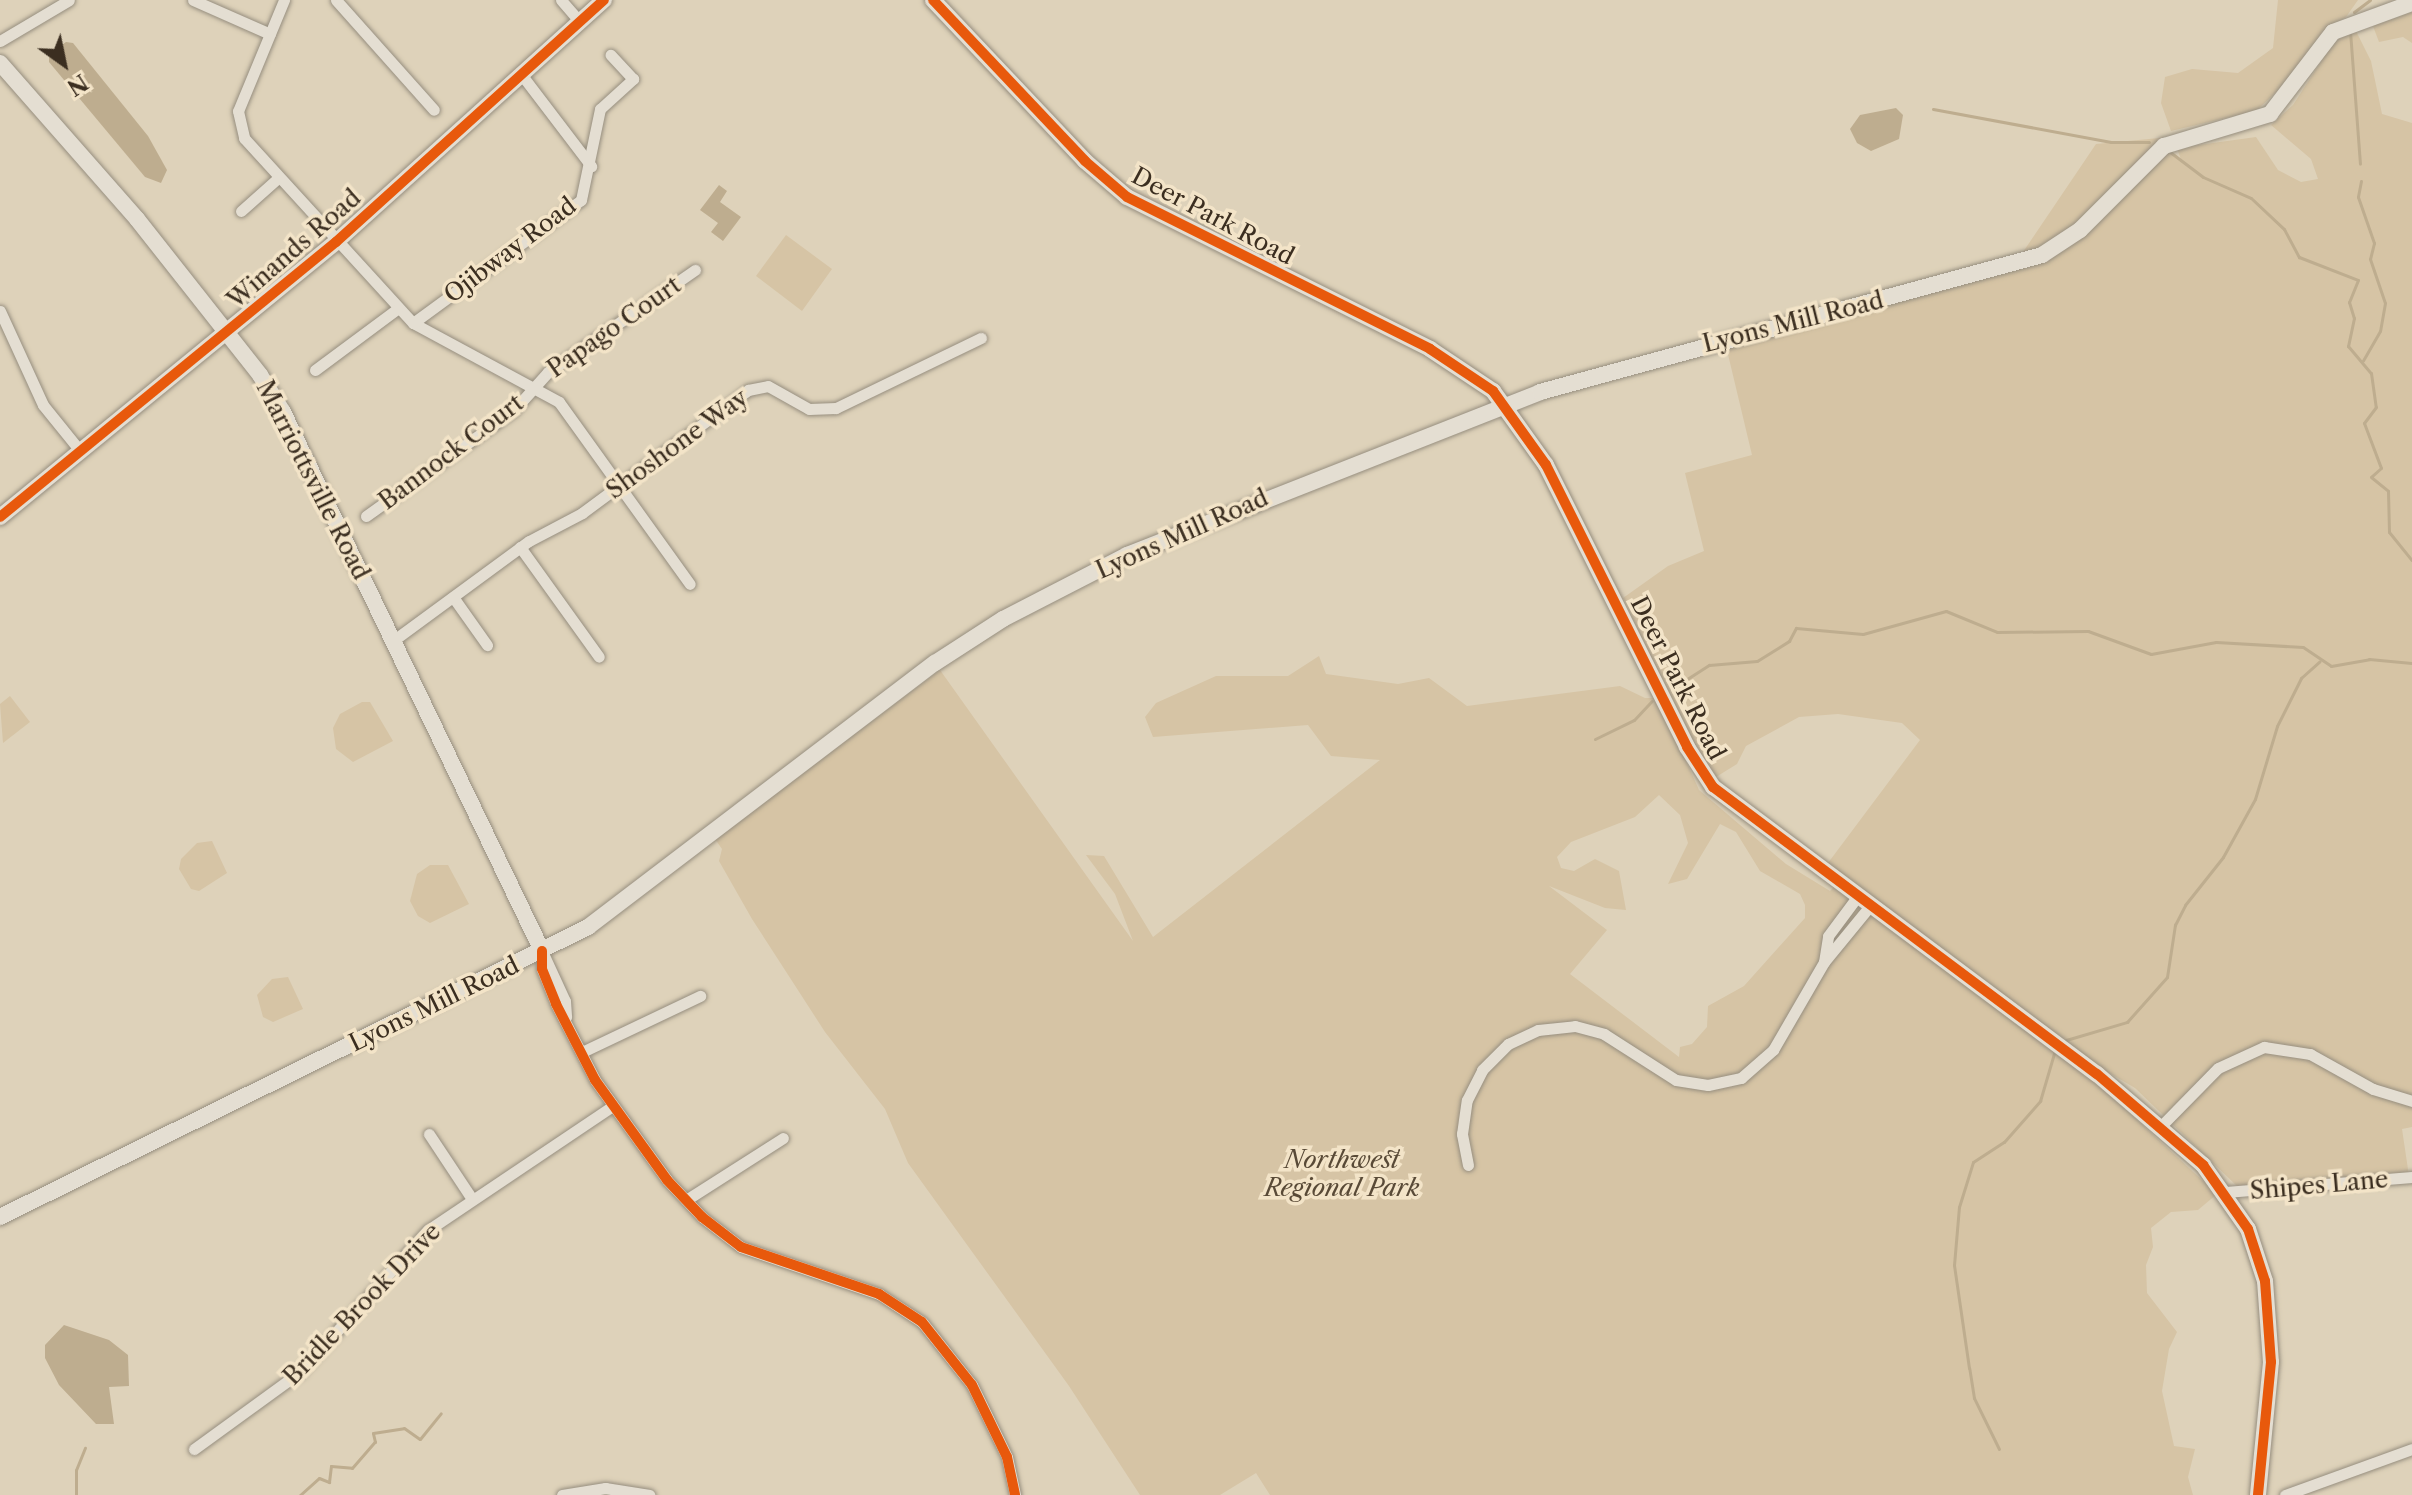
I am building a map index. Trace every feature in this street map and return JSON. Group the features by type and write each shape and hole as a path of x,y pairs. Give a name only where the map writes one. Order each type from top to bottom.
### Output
{"main road":[{"name":"Winands Road","path":"0,517 336,242 604,0"},
{"name":"Deer Park Road","path":"933,0 1085,161 1127,197 1443,356 1505,404 1546,465 1706,778 1738,808 2161,1126 2225,1192 2256,1245 2268,1302 2270,1383 2258,1495"},
{"name":"Lyons Mill Road","path":"0,1217 542,951 620,907 865,713 1003,619 1171,534 1505,404 1648,359 2042,255 2080,230 2164,146 2270,114 2333,32 2412,3"},
{"name":"Marriottsville Road","path":"0,63 87,159 228,333 283,412 542,951"}],"street":[{"path":"0,41 69,0"},
{"path":"193,0 270,34"},
{"path":"284,0 237,121 244,138 413,323 534,386 568,412 690,584"},
{"path":"336,0 434,110"},
{"path":"561,0 580,22"},
{"name":"Ojibway Road","path":"413,323 576,204 591,166 600,109 633,79 611,55"},
{"path":"521,74 591,166"},
{"path":"241,211 278,178"},
{"name":"Papago Court","path":"534,386 695,270"},
{"path":"315,370 397,309"},
{"path":"0,311 43,405 81,452"},
{"name":"Shoshone Way","path":"394,640 520,547 620,485 748,390 768,386 809,409 836,408 981,338"},
{"name":"Bannock Court","path":"366,516 514,410 534,386"},
{"path":"520,547 599,657"},
{"path":"453,597 487,645"},
{"path":"1468,1165 1462,1123 1471,1089 1489,1061 1518,1038 1548,1028 1583,1028 1614,1040 1676,1080 1708,1085 1730,1082 1759,1066 1773,1050 1824,962 1828,936 1863,901"},
{"name":"Marriottsville Road","path":"542,951 542,969 611,1107 686,1200 722,1234 761,1258 851,1283 922,1322 972,1385 1007,1457 1015,1495"},
{"path":"582,1052 700,996"},
{"path":"2161,1126 2218,1068 2264,1047 2310,1054 2373,1089 2412,1101"},
{"name":"Bridle Brook Drive","path":"194,1449 280,1390 419,1239 472,1199 611,1107"},
{"path":"429,1134 472,1199"},
{"path":"686,1200 783,1138"},
{"name":"Shipes Lane","path":"2225,1192 2412,1177"},
{"path":"2285,1495 2412,1449"},
{"path":"562,1495 605,1488 649,1495"}],"green space":[{"path":"2278,0 2358,0 2346,17 2322,32 2290,79 2256,111 2171,131 2161,103 2165,77 2192,69 2238,73 2273,48"},
{"path":"2412,12 2412,43 2403,37 2379,42 2373,26"},
{"name":"Northwest Regional Park","path":"2355,29 2371,61 2382,114 2412,123 2412,1127 2402,1129 2409,1176 2237,1186 2135,1088 2089,1061 2094,1080 2217,1194 2198,1210 2171,1212 2151,1228 2153,1247 2146,1265 2147,1293 2177,1332 2169,1349 2162,1391 2174,1446 2195,1449 2188,1477 2193,1495 1270,1495 1256,1473 1220,1495 1140,1495 1069,1386 908,1163 885,1109 825,1032 752,919 719,861 722,849 715,839 940,670 1133,941 1115,894 1086,855 1104,856 1153,937 1380,760 1331,756 1308,725 1153,737 1145,717 1156,703 1216,676 1288,676 1319,656 1326,674 1398,684 1429,678 1467,706 1620,686 1645,698 1658,698 1699,790 1786,864 1830,891 1841,879 1825,867 1920,740 1902,723 1838,714 1799,717 1746,746 1737,764 1716,777 1686,731 1623,598 1668,566 1704,551 1685,473 1752,455 1726,346 2053,257 2086,234 2157,157 2170,152 2181,160 2177,148 2256,137 2278,170 2301,182 2318,179 2311,159 2271,125 2293,105 2333,43","holes":["1659,795 1680,815 1688,843 1668,884 1687,879 1720,824 1736,832 1760,871 1800,894 1805,905 1805,918 1744,986 1708,1006 1707,1027 1692,1044 1680,1047 1679,1057 1570,974 1607,930 1549,886 1605,908 1626,910 1619,871 1595,859 1574,871 1561,868 1557,857 1571,842 1635,817"]},
{"path":"2170,137 2141,158 2066,235 2019,258 2096,144"},
{"path":"786,235 832,269 802,311 756,276"},
{"path":"10,696 30,722 3,743 0,704"},
{"path":"362,702 370,702 393,741 353,762 336,749 333,728 340,714"},
{"path":"212,841 227,873 199,891 191,889 179,869 181,859 197,843"},
{"path":"430,865 448,865 469,904 430,923 418,916 410,901 417,874"},
{"path":"288,977 303,1009 273,1022 263,1017 257,995 272,979"}],"shaded area":[{"path":"66,42 73,43 148,136 167,170 161,183 145,177 49,62 49,54"},
{"path":"1896,108 1903,115 1899,139 1871,151 1857,143 1850,129 1860,115"},
{"path":"719,185 727,191 720,202 741,217 723,241 711,232 718,223 700,210"},
{"path":"64,1325 109,1340 128,1355 129,1386 109,1387 114,1424 96,1424 59,1385 45,1358 45,1345"}],"waterway":[{"path":"2354,12 2370,0"},
{"path":"2350,31 2360,164"},
{"path":"1933,109 2111,142 2149,142"},
{"path":"2170,152 2203,177 2251,198 2284,229 2299,257 2358,280 2349,302 2354,318 2348,346 2371,373 2376,407 2364,423 2381,468 2371,477 2388,491 2389,532 2412,560"},
{"path":"2361,181 2358,197 2374,243 2370,259 2385,303 2380,331 2363,361"},
{"path":"1673,688 1709,665 1757,661 1789,641 1796,628 1863,634 1946,611 1997,632 2088,631 2151,654 2216,642 2303,647 2331,666 2369,659 2412,663"},
{"path":"2066,1040 2127,1022 2167,977 2175,925 2185,905 2223,857 2255,799 2277,726 2301,678 2320,661"},
{"path":"1595,739 1634,720 1652,701"},
{"path":"1999,1449 1974,1398 1969,1368 1954,1265 1959,1207 1973,1162 2004,1142 2040,1101 2055,1050"},
{"path":"300,1495 319,1478 329,1482 331,1466 352,1468 375,1442 373,1433 404,1428 420,1439 441,1413"},
{"path":"76,1495 76,1470 85,1448"}],"cycle path":[{"path":"0,517 336,242 604,0"},
{"path":"933,0 1085,161 1127,197 1430,349 1493,391 1546,465 1687,747 1713,787 2097,1074 2203,1165 2248,1229 2265,1281 2271,1362 2258,1495"},
{"path":"542,951 542,969 556,1004 595,1080 667,1180 702,1217 741,1247 879,1294 922,1322 972,1385 1007,1457 1015,1495"}]}
